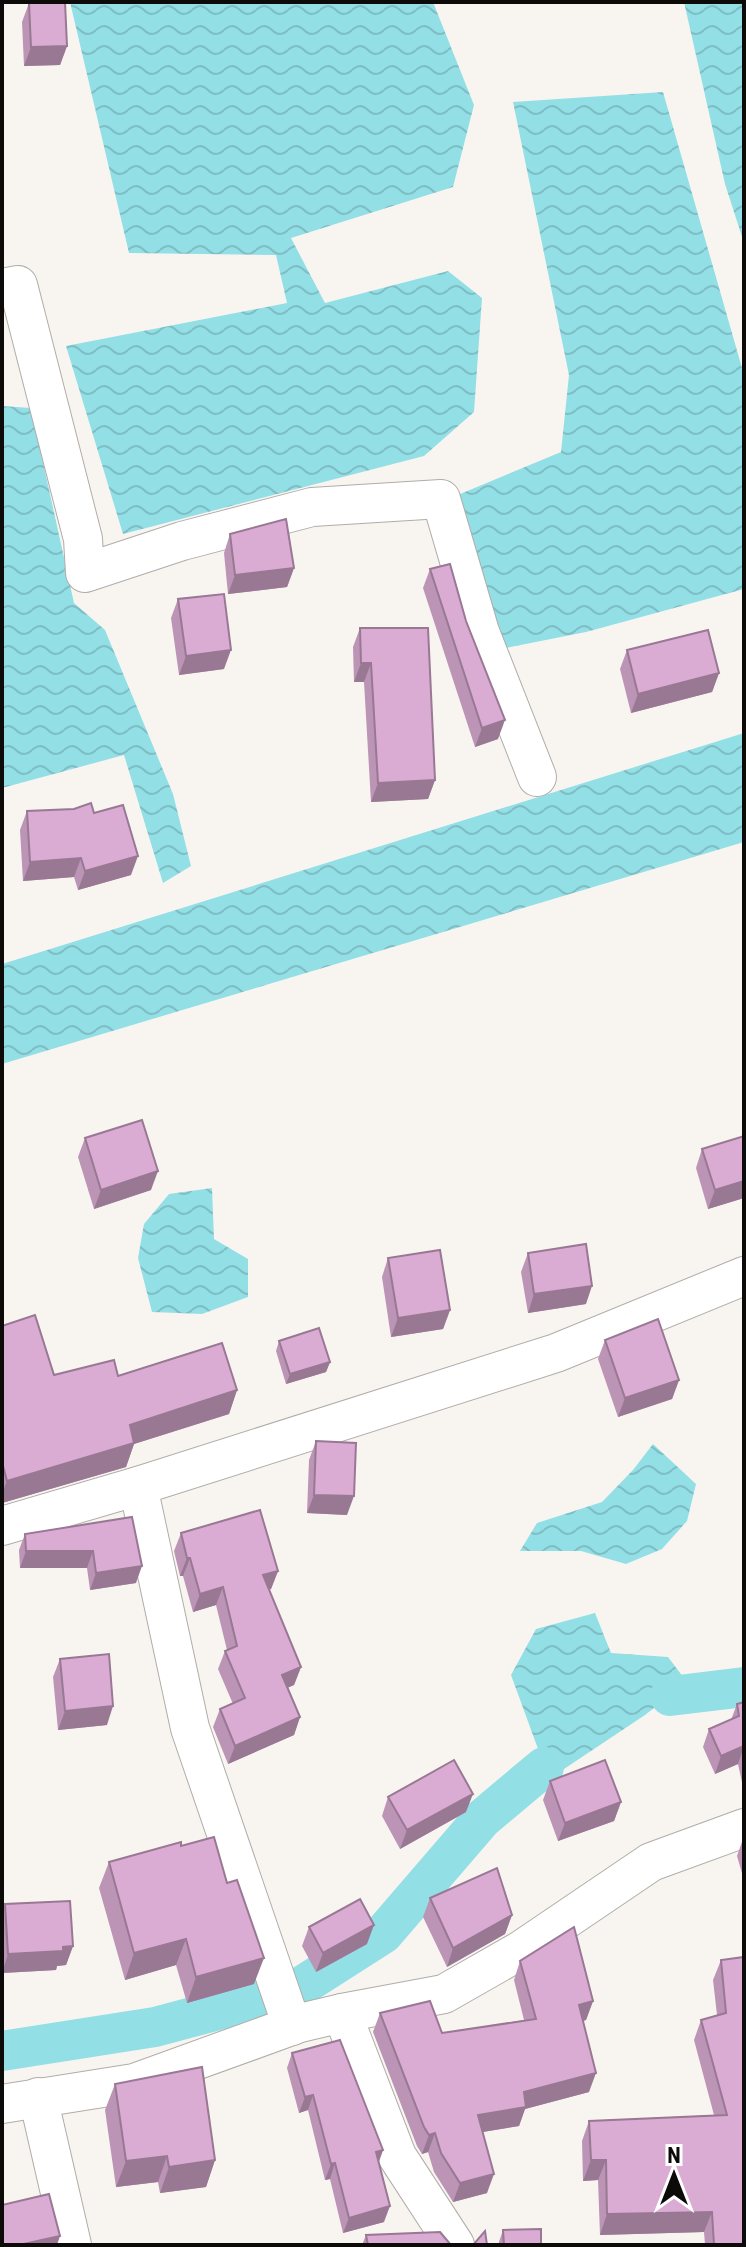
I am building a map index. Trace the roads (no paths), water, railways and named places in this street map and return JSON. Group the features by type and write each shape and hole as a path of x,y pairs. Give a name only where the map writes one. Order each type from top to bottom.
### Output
{"street":[{"path":"2,288 18,285 83,539 85,573 182,541 312,507 441,499 480,632 537,777"},
{"path":"2,1526 556,1353 744,1276"},
{"path":"138,1486 190,1728 284,2003"},
{"path":"72,2245 20,2101 134,2083 284,2003 342,2013 444,1994 521,1950 651,1862 744,1828"},
{"path":"342,2013 397,2156 455,2245"}],"water":[{"path":"70,2 433,2 474,105 453,187 291,238 325,303 448,271 482,298 474,412 424,456 123,534 66,346 287,303 276,255 129,253"},
{"path":"684,2 744,2 744,243 725,184"},
{"path":"663,92 744,375 744,589 586,632 501,649 448,499 561,452 569,375 513,102"},
{"path":"2,406 31,408 74,603 105,630 173,794 191,866 163,883 124,755 2,788"},
{"path":"744,733 744,842 2,1064 2,964"},
{"path":"212,1188 214,1239 248,1259 248,1297 202,1314 152,1312 138,1258 144,1224 169,1194"},
{"path":"653,1444 696,1484 687,1521 662,1549 626,1564 581,1551 520,1551 537,1523 602,1502"},
{"path":"595,1613 611,1653 668,1657 687,1682 645,1715 549,1779 511,1675 536,1629"}],"waterway":[{"path":"670,1696 744,1687"},
{"path":"2,2051 155,2027 297,1989 383,1934 482,1819 544,1767"}]}
